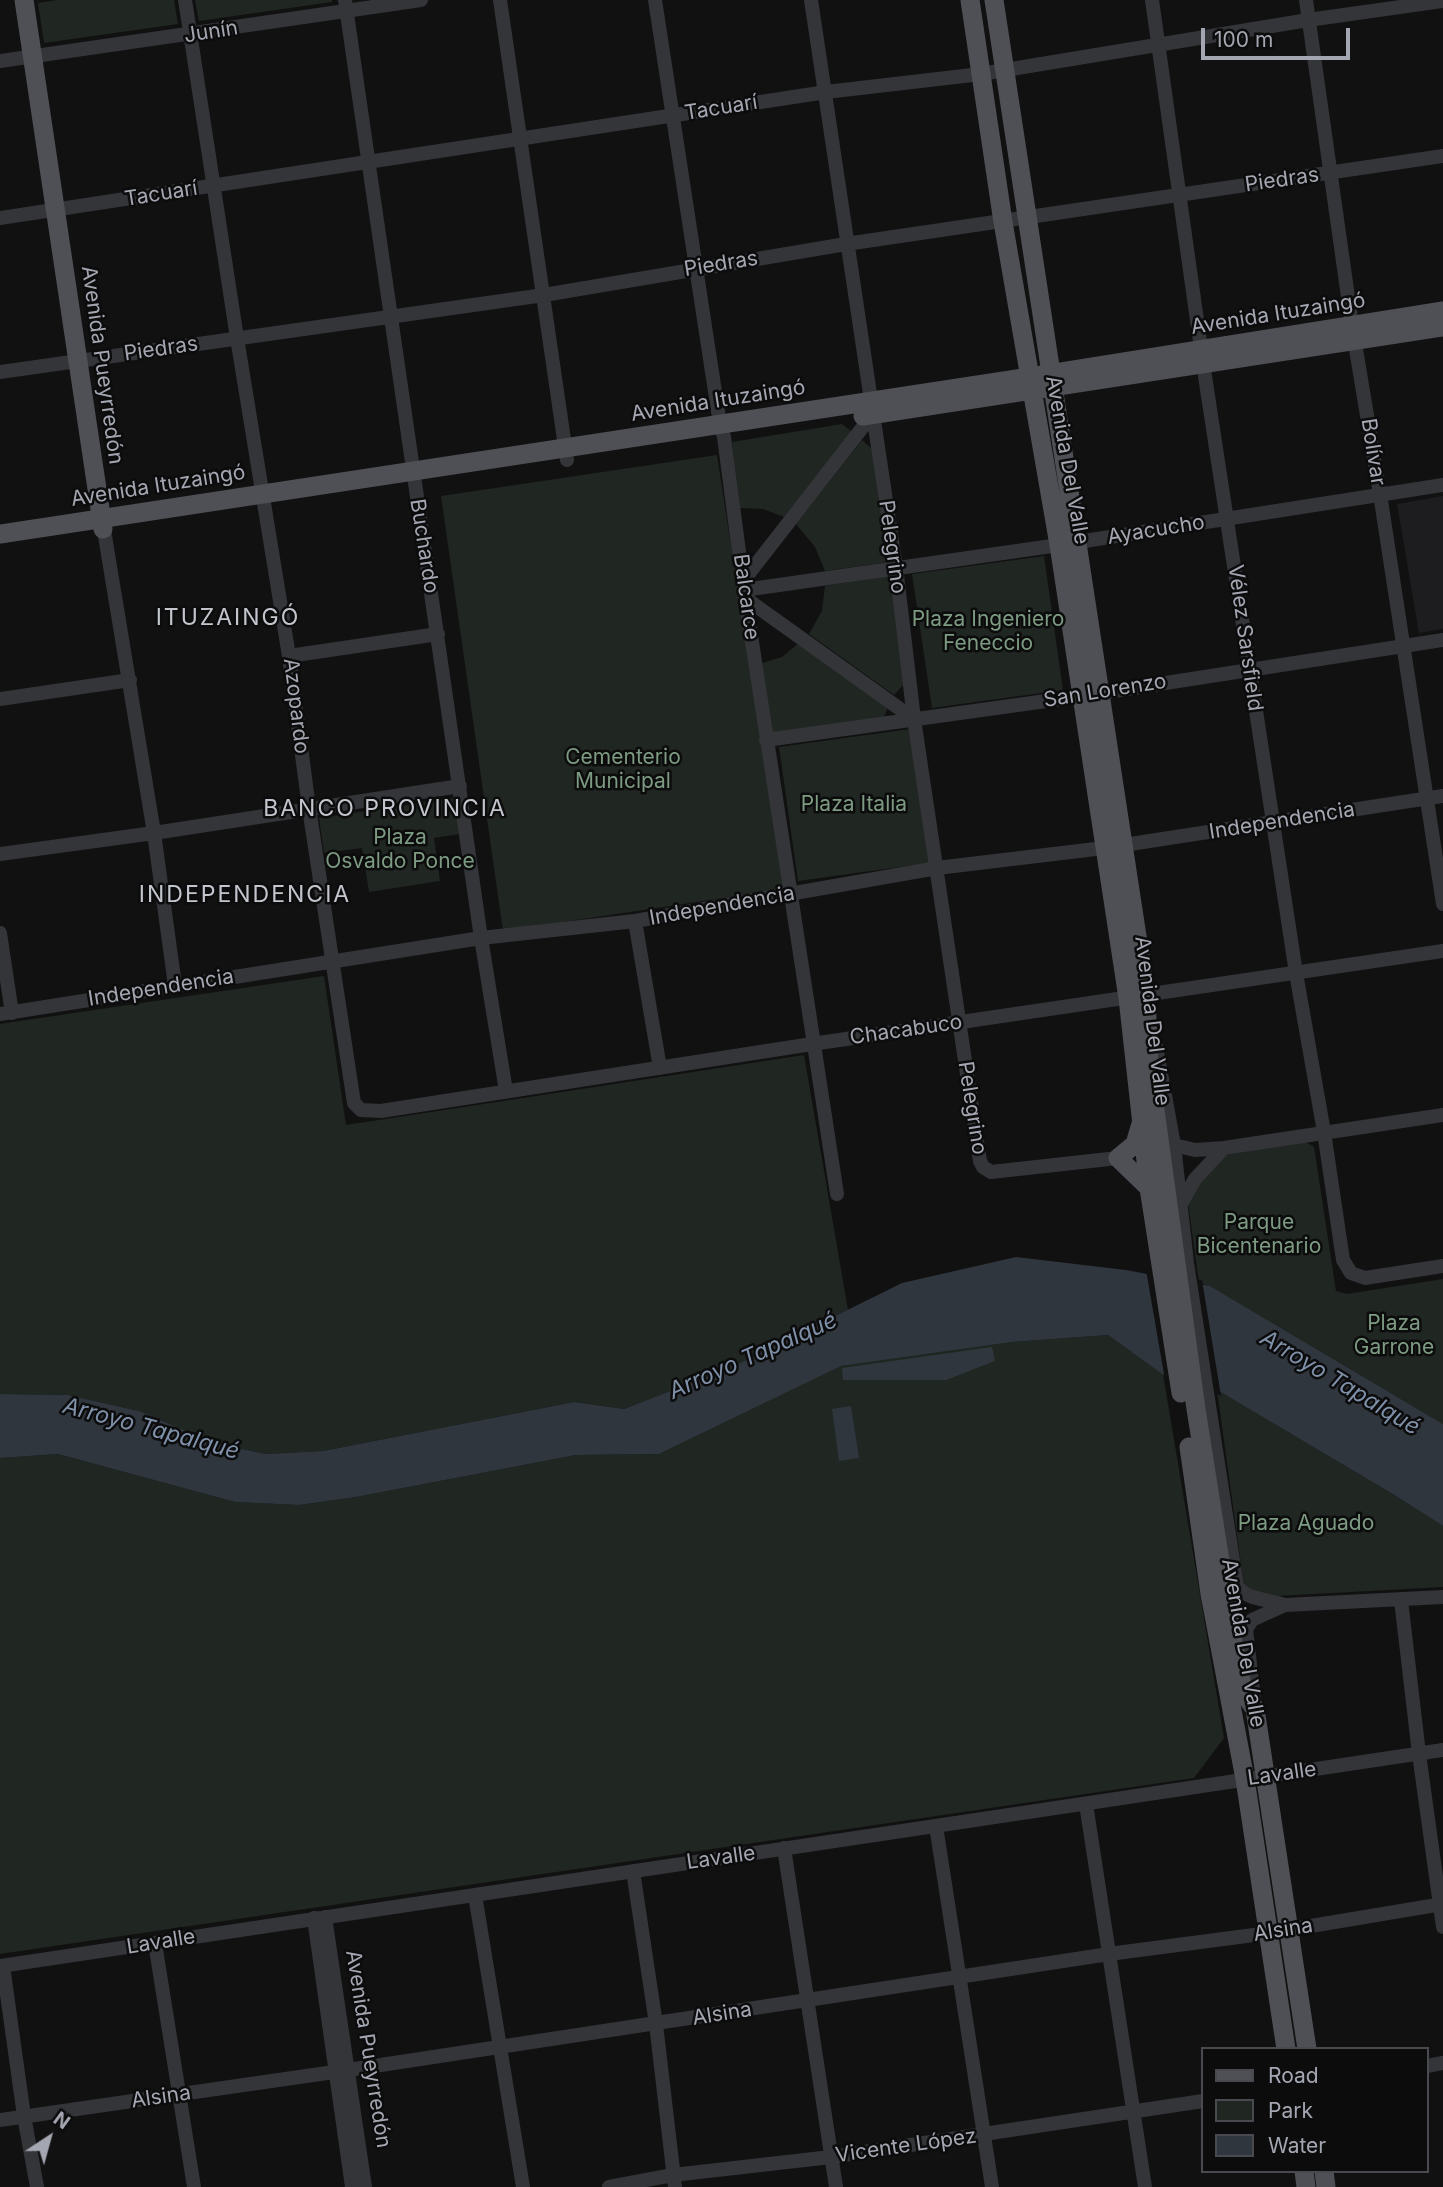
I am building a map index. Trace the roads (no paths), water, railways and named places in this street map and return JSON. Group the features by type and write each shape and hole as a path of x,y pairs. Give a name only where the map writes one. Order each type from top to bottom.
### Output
{"main road":[{"name":"Avenida Pueyrredón","path":"24,0 103,524"},
{"name":"Avenida Del Valle","path":"970,0 1003,222 1031,384 1068,544"},
{"name":"Avenida Del Valle","path":"994,0 1053,380 1068,544 1149,1066 1174,1265 1232,1637 1241,1681 1246,1696 1255,1709 1307,2047"},
{"name":"Avenida Ituzaingó","path":"0,534 103,524 1031,384 1353,332 1443,311"},
{"name":"Avenida Ituzaingó","path":"1353,332 1443,327"},
{"name":"Avenida Ituzaingó","path":"0,546 103,524"},
{"name":"Avenida Del Valle","path":"1137,996 1142,1121 1149,1188 1174,1265"},
{"path":"1142,1121 1135,1144 1118,1158 1149,1188"},
{"name":"Avenida Del Valle","path":"1196,1408 1210,1594 1245,1779 1286,2047"}],"street":[{"name":"Azopardo","path":"185,0 289,656 354,1103 361,1110 370,1112"},
{"name":"Junín","path":"0,61 190,35 345,5 421,0"},
{"path":"500,0 566,454"},
{"name":"Balcarce","path":"655,0 722,430 812,1044 837,1194"},
{"name":"Pelegrino","path":"810,0 896,567 914,719 958,1022 981,1161 983,1167 991,1172 1118,1158"},
{"name":"Vélez Sarsfield","path":"1152,0 1202,356 1296,973 1343,1260 1351,1273 1370,1278 1443,1266"},
{"name":"Bolívar","path":"1306,0 1353,332 1443,904"},
{"name":"Tacuarí","path":"0,218 826,92 981,74 1308,20 1443,1"},
{"name":"Buchardo","path":"345,5 481,937 506,1091"},
{"name":"Piedras","path":"0,372 544,295 846,243 1443,156"},
{"path":"872,408 744,590 914,719"},
{"name":"Ayacucho","path":"744,590 1068,544 1443,485"},
{"name":"Avenida Pueyrredón","path":"103,524 154,833 175,985"},
{"path":"289,656 438,634"},
{"name":"San Lorenzo","path":"766,740 1443,640"},
{"path":"0,699 130,680"},
{"path":"0,854 460,786"},
{"name":"Independencia","path":"6,1013 481,937 635,921 937,868 1114,847 1443,796"},
{"path":"635,921 660,1068"},
{"path":"0,933 6,1013"},
{"name":"Chacabuco","path":"370,1112 1443,951"},
{"name":"Avenida Del Valle","path":"1137,996 1174,1145 1181,1203 1174,1265"},
{"path":"1174,1145 1195,1150 1224,1148 1443,1115"},
{"path":"1181,1203 1200,1173 1224,1148"},
{"name":"Avenida Del Valle","path":"1196,1408 1237,1586 1249,1597 1269,1599 1285,1605"},
{"path":"1255,1709 1246,1629 1252,1620 1285,1605 1443,1597"},
{"path":"1401,1600 1443,1927"},
{"name":"Lavalle","path":"1,1966 1443,1751"},
{"path":"1086,1804 1145,2187"},
{"path":"936,1825 992,2187"},
{"path":"784,1848 835,2187"},
{"path":"633,1871 656,2024 674,2181"},
{"path":"475,1895 523,2187"},
{"name":"Alsina","path":"0,2120 960,1979 1110,1954 1269,1933 1441,1904"},
{"name":"Avenida Pueyrredón","path":"319,1918 342,2071 365,2187"},
{"path":"155,1943 194,2187"},
{"path":"1,1966 37,2187"},
{"name":"Avenida Pueyrredón","path":"342,2071 352,2187"},
{"name":"Vicente López","path":"608,2187 674,2181 1202,2101"}],"water":[{"name":"Arroyo Tapalqué","path":"1016,1257 1126,1270 1210,1286 1443,1424 1443,1526 1217,1390 1172,1381 1108,1335 1012,1342 841,1366 659,1454 576,1455 356,1497 299,1505 235,1502 58,1454 0,1458 0,1394 68,1395 139,1411 217,1444 266,1454 323,1451 574,1402 624,1409 732,1367 902,1283"},
{"path":"992,1347 995,1361 946,1380 843,1380 842,1368"},
{"path":"851,1406 859,1458 839,1461 832,1409"}],"district":[{"name":"ITUZAINGÓ","path":"228,618"},
{"name":"BANCO PROVINCIA","path":"385,809"},
{"name":"INDEPENDENCIA","path":"245,895"}],"park label":[{"name":"Plaza Ingeniero Feneccio","path":"988,632"},
{"name":"Cementerio Municipal","path":"623,770"},
{"name":"Plaza Italia","path":"854,805"},
{"name":"Plaza Osvaldo Ponce","path":"400,850"},
{"name":"Parque Bicentenario","path":"1259,1235"},
{"name":"Plaza Garrone","path":"1394,1336"},
{"name":"Plaza Aguado","path":"1306,1524"}]}
